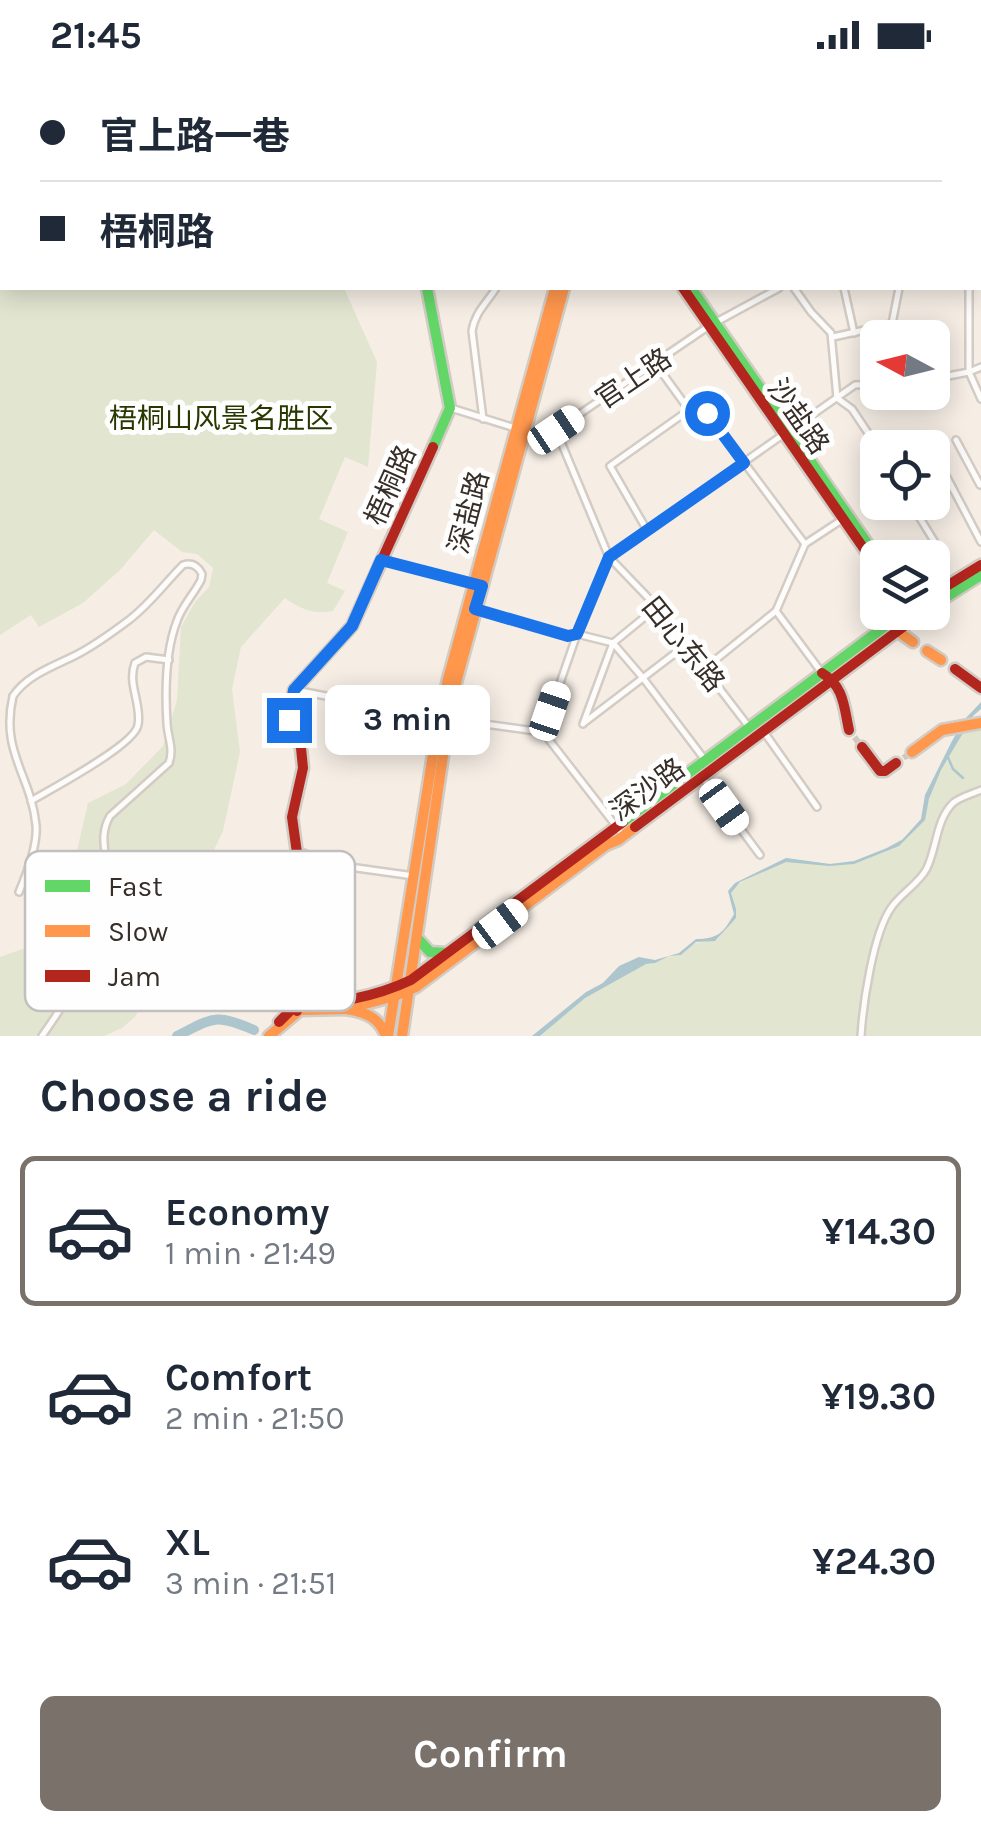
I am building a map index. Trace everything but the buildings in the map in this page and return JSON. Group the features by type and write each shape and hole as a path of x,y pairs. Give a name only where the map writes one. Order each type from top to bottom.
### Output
{"main road":[{"path":"426,290 450,408"},
{"name":"深盐路","path":"387,1036 443,718 554,290"},
{"name":"深盐路","path":"519,428 563,290"},
{"name":"沙盐路","path":"688,290 864,540"},
{"name":"梧桐路","path":"294,690 352,626 450,408"},
{"name":"沙盐路","path":"787,432 860,543"},
{"path":"950,585 981,565"},
{"path":"950,595 981,576"},
{"name":"深盐路","path":"402,1036 443,718 475,609 477,585"},
{"name":"深沙路","path":"396,992 410,986 606,844 749,727 890,630"},
{"path":"900,630 913,642"},
{"path":"927,651 941,660"},
{"path":"955,669 981,688"},
{"path":"827,676 844,697 849,730"},
{"name":"深沙路","path":"410,986 447,953 702,777 827,676"},
{"path":"294,690 289,720 301,748 304,768 292,828 297,851"},
{"path":"912,752 950,727 976,724"},
{"path":"862,747 880,771 896,763"},
{"path":"418,932 421,944 429,952 447,953"},
{"path":"355,1000 396,992"},
{"path":"355,1006 396,992"},
{"path":"266,1036 294,1011"},
{"path":"354,1011 373,1016 387,1036"}],"street":[{"path":"483,419 472,331 479,310 494,290"},
{"name":"官上路","path":"556,430 712,324 775,290"},
{"path":"795,290 828,328 837,398 852,410 866,430"},
{"path":"844,290 854,333"},
{"path":"832,338 892,324 900,290"},
{"path":"968,290 969,372 981,399"},
{"path":"655,363 689,410"},
{"path":"950,376 981,367"},
{"path":"543,732 609,557 860,386"},
{"path":"450,408 542,434 556,430"},
{"path":"644,524 610,466 689,410 702,408 804,544"},
{"name":"田心东路","path":"556,430 609,557 656,607 749,727"},
{"path":"956,440 980,485"},
{"path":"950,483 981,542"},
{"path":"704,669 776,611 804,544 843,519"},
{"path":"381,560 477,585"},
{"path":"1,726 10,700 28,680 82,652 129,620 183,564 200,569 201,580 176,624 168,660 167,724 172,757 110,816 102,834 105,851"},
{"path":"656,607 613,643 583,724 686,645"},
{"path":"475,609 568,636 577,634 613,643 705,760"},
{"path":"776,611 827,676"},
{"path":"31,801 131,738 138,726 132,678 136,663 146,657 168,660"},
{"path":"294,690 543,732 620,831"},
{"path":"763,731 817,807"},
{"path":"9,768 31,801 36,833 31,851"},
{"path":"702,777 760,855"},
{"path":"861,1036 875,952 890,910 926,872 944,817 955,801 981,790"},
{"path":"355,868 414,876"},
{"path":"19,892 25,871"},
{"path":"42,1036 58,1011"}],"green space":[{"name":"梧桐山风景名胜区","path":"0,290 345,290 377,362 368,467 345,457 319,519 348,532 327,583 345,591 333,611 326,612 308,610 285,598 241,647 232,689 240,752 223,831 213,851 77,851 88,803 126,784 163,746 177,700 181,627 209,587 213,568 197,554 182,552 154,530 120,570 83,603 39,627 31,615 0,635"},
{"path":"981,728 981,1036 540,1036 623,965 639,957 651,964 681,955 692,944 718,939 734,914 729,889 786,858 830,864 855,862 909,835 924,817 931,786 960,731"},
{"name":"梧桐山风景名胜区","path":"25,948 25,1011 138,1011 136,1016 104,1036 0,1036 0,957"}],"water":[{"path":"981,702 981,709 941,770 925,820 899,846 854,864 829,866 786,862 740,882 731,893 736,918 715,941 696,942 681,955 646,964 585,998 540,1036 532,1036 603,983 619,966 639,957 655,960 679,953 696,939 719,934 734,914 728,891 735,883 786,858 830,864 854,861 902,840 921,819 925,795 952,741"}],"waterway":[{"path":"947,755 953,769 963,778"},
{"path":"177,1036 214,1020 231,1021 254,1030"}],"tunnel":[{"path":"849,730 862,747"},
{"path":"896,763 912,752"}],"traffic: fast":[{"path":"427,290 450,408 433,447"},
{"path":"692,290 865,540"},
{"path":"950,595 981,575"},
{"path":"623,822 880,630"},
{"path":"419,940 430,952 447,953"}],"traffic: slow":[{"path":"388,1036 448,679 554,290"},
{"path":"402,1036 451,701 563,290"},
{"path":"896,630 913,642"},
{"path":"927,651 941,660"},
{"path":"912,752 942,730 981,723"},
{"path":"355,1007 416,987 635,827"},
{"path":"269,1036 299,1011"},
{"path":"355,1011 370,1016 386,1036"}],"traffic: jam":[{"path":"684,290 860,543"},
{"path":"297,851 292,817 303,768 301,748 289,720 294,690 352,626 433,447"},
{"path":"950,584 981,565"},
{"path":"635,827 899,630"},
{"path":"955,669 981,688"},
{"path":"822,673 839,691 849,730"},
{"path":"862,747 880,771 896,763"},
{"path":"355,999 411,980 623,822"},
{"path":"279,1022 290,1011"}],"route":[{"path":"289,720 294,690 352,626 381,560 482,586 475,609 568,636 577,634 609,557 744,463 707,413"}]}
